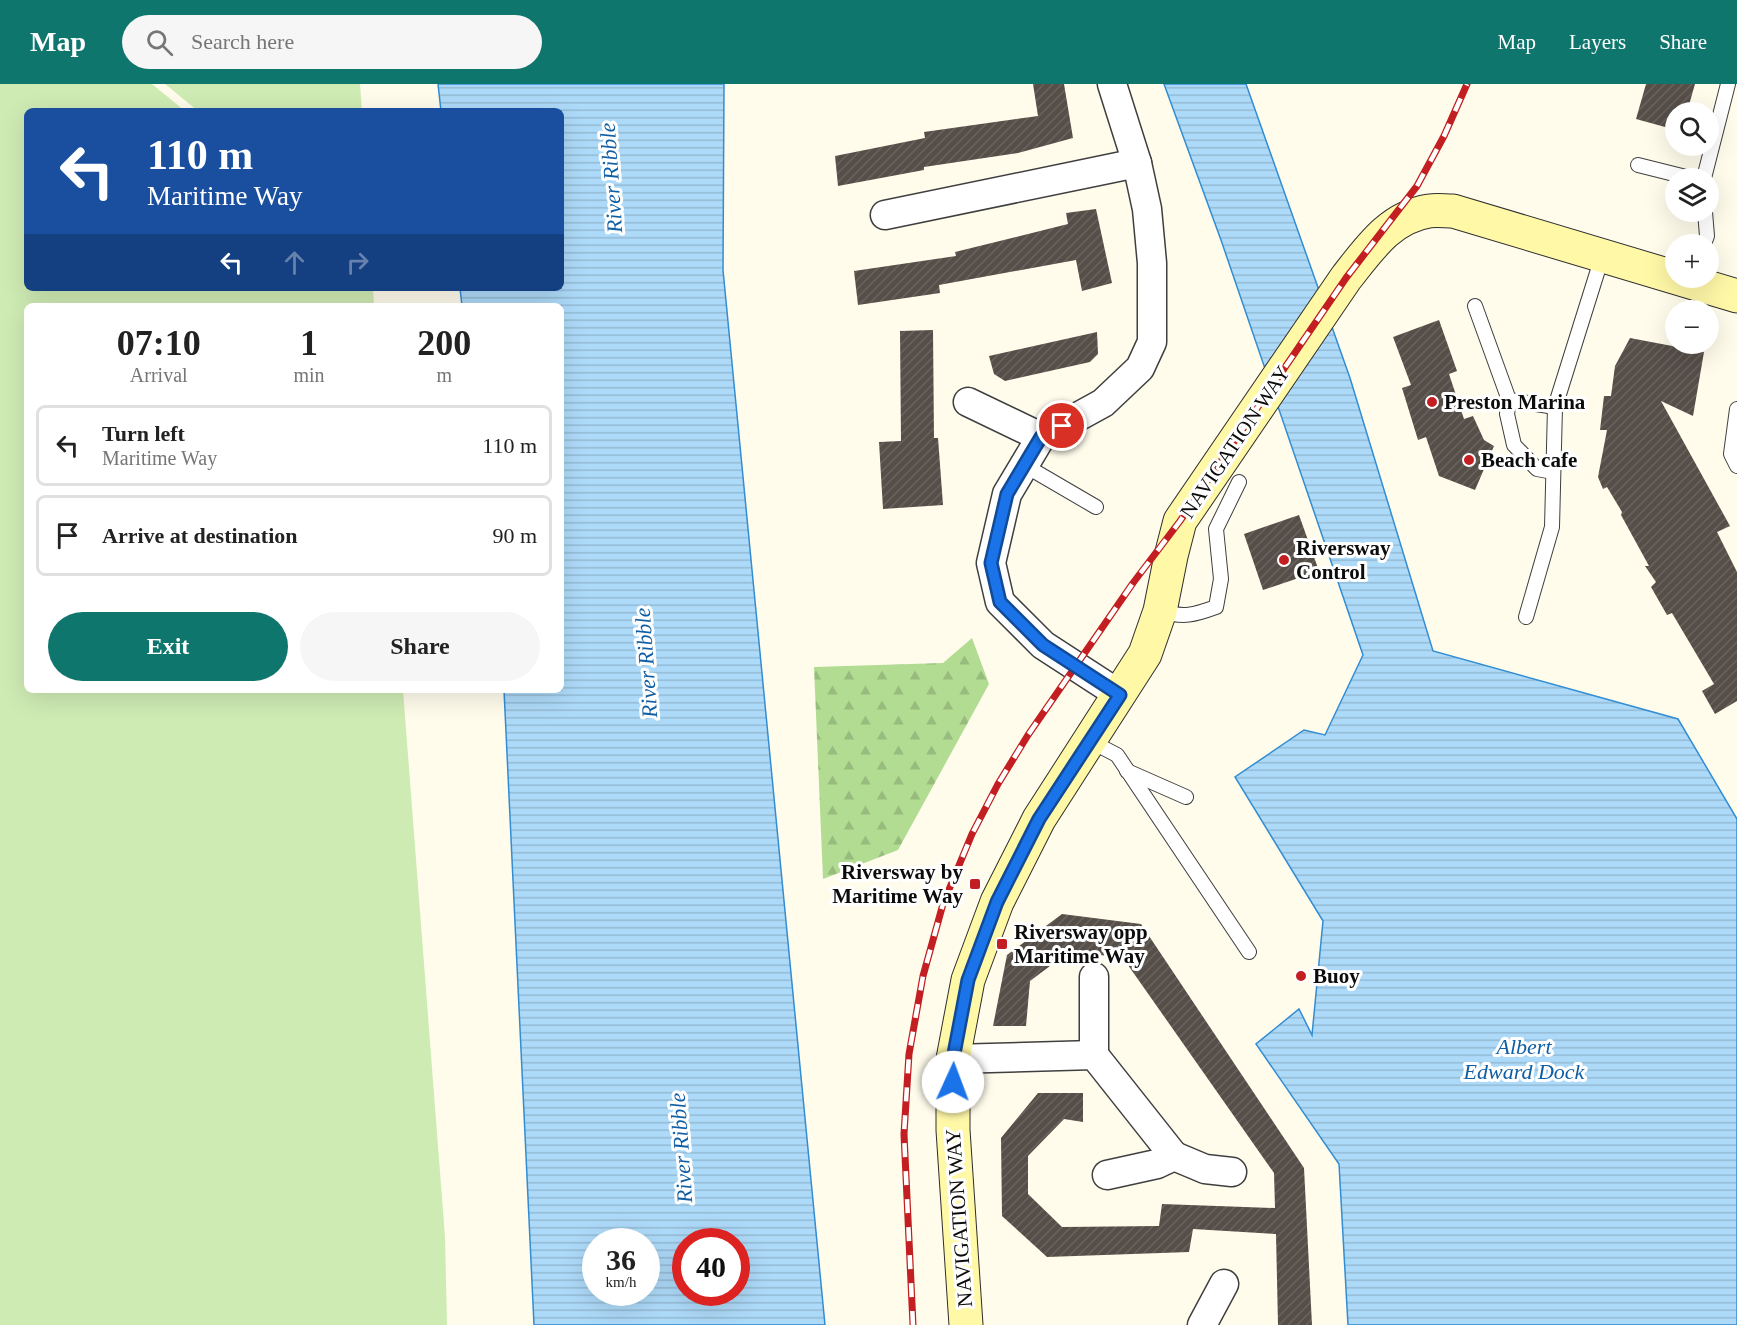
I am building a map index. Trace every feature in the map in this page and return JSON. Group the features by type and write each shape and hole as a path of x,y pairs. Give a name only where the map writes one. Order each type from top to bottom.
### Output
{"street":[{"path":"1112,84 1137,163 1147,209 1152,263 1152,342 1140,368 1103,403 1041,437 1007,494 991,563 1000,602 1043,645 1120,695"},
{"path":"885,214 1137,163"},
{"name":"NAVIGATION WAY","path":"966,1325 953,1130 953,1059 968,980 997,902 1039,819 1144,654 1160,611 1180,521 1225,453 1346,278 1374,242 1402,220 1428,211 1453,211 1665,273"},
{"name":"NAVIGATION WAY","path":"1714,288 1737,296"},
{"path":"968,402 1041,437"},
{"path":"1094,977 1094,1055 1174,1156 1206,1169 1232,1172"},
{"path":"953,1059 1094,1055"},
{"path":"1107,1175 1157,1164 1174,1156"},
{"path":"1202,1325 1224,1284"}],"lane":[{"path":"1707,168 1728,84"},
{"path":"1638,165 1665,172"},
{"path":"1526,617 1552,527 1556,407 1602,256"},
{"path":"1475,306 1509,400 1507,414 1514,444 1537,469 1553,472"},
{"path":"1509,400 1556,407"},
{"path":"1735,458 1737,409"},
{"path":"1024,465 1096,507"},
{"path":"1160,611 1176,616 1193,616 1216,607 1221,579 1216,529 1239,482"},
{"path":"1090,741 1117,755 1249,952"},
{"path":"1127,771 1186,797"}],"green space":[{"path":"0,84 152,84 181,108 24,108 24,291 373,291 374,303 24,303 24,693 403,693 445,1237 447,1325 0,1325"},
{"path":"165,84 360,84 362,108 194,108"},
{"path":"972,638 989,684 898,850 823,879 814,667 943,663"}],"water":[{"name":"River Ribble","path":"438,84 724,84 723,270 825,1325 534,1325 504,693 564,693 564,303 462,303 460,291 564,291 564,108 441,108"},
{"name":"Albert Edward Dock","path":"1164,84 1246,84 1350,378 1433,651 1678,719 1737,819 1737,1325 1348,1325 1339,1164 1256,1044 1299,1009 1312,1035 1323,921 1235,777 1304,730 1325,735 1363,655 1221,240"}],"building":[{"path":"1033,84 1064,84 1073,138 1018,153 924,167 924,170 838,186 835,156 925,138 924,132 1038,116"},
{"path":"1646,84 1695,84 1690,102 1665,102 1665,127 1636,119"},
{"path":"1096,209 1112,283 1082,291 1076,260 939,285 940,293 858,305 854,271 956,256 955,252 1068,224 1066,213"},
{"name":"Preston Marina","path":"1439,320 1457,371 1449,374 1464,419 1473,416 1484,440 1494,446 1475,490 1439,476 1426,437 1418,440 1402,388 1411,385 1393,337"},
{"path":"933,330 934,438 938,438 943,505 883,509 879,442 901,441 900,331"},
{"path":"1097,332 1098,354 1090,362 1005,381 994,374 989,356"},
{"path":"1630,338 1665,345 1665,354 1704,354 1693,416 1661,401 1730,526 1717,532 1737,572 1737,701 1715,714 1702,691 1714,684 1672,613 1667,615 1651,587 1656,582 1645,566 1649,566 1621,515 1622,512 1607,487 1603,489 1598,477 1607,430 1600,430 1604,396 1611,396 1615,366"},
{"name":"Riversway Control","path":"1299,515 1319,571 1263,590 1244,534"},
{"path":"1062,914 1141,924 1304,1168 1312,1325 1278,1325 1276,1234 1193,1229 1189,1252 1047,1257 1002,1216 1001,1138 1038,1093 1083,1093 1083,1122 1064,1119 1028,1156 1028,1194 1062,1227 1159,1226 1162,1204 1275,1208 1274,1173 1123,958 1070,951 1030,981 1026,1026 993,1026 1007,955"}],"railway":[{"path":"913,1325 904,1134 909,1054 923,976 943,904 972,834 998,784 1028,735 1133,583 1180,521 1346,278 1417,186 1444,136 1467,84"}],"place":[{"name":"Preston Marina","path":"1432,402"},
{"name":"Beach cafe","path":"1469,460"},
{"name":"Riversway Control","path":"1284,560"},
{"name":"Riversway by Maritime Way","path":"975,884"},
{"name":"Riversway opp Maritime Way","path":"1002,944"},
{"name":"Buoy","path":"1301,976"}],"route":[{"path":"953,1082 953,1059 968,980 997,902 1039,819 1120,695 1043,645 1000,602 991,563 1007,494 1041,437 1062,426"}]}
